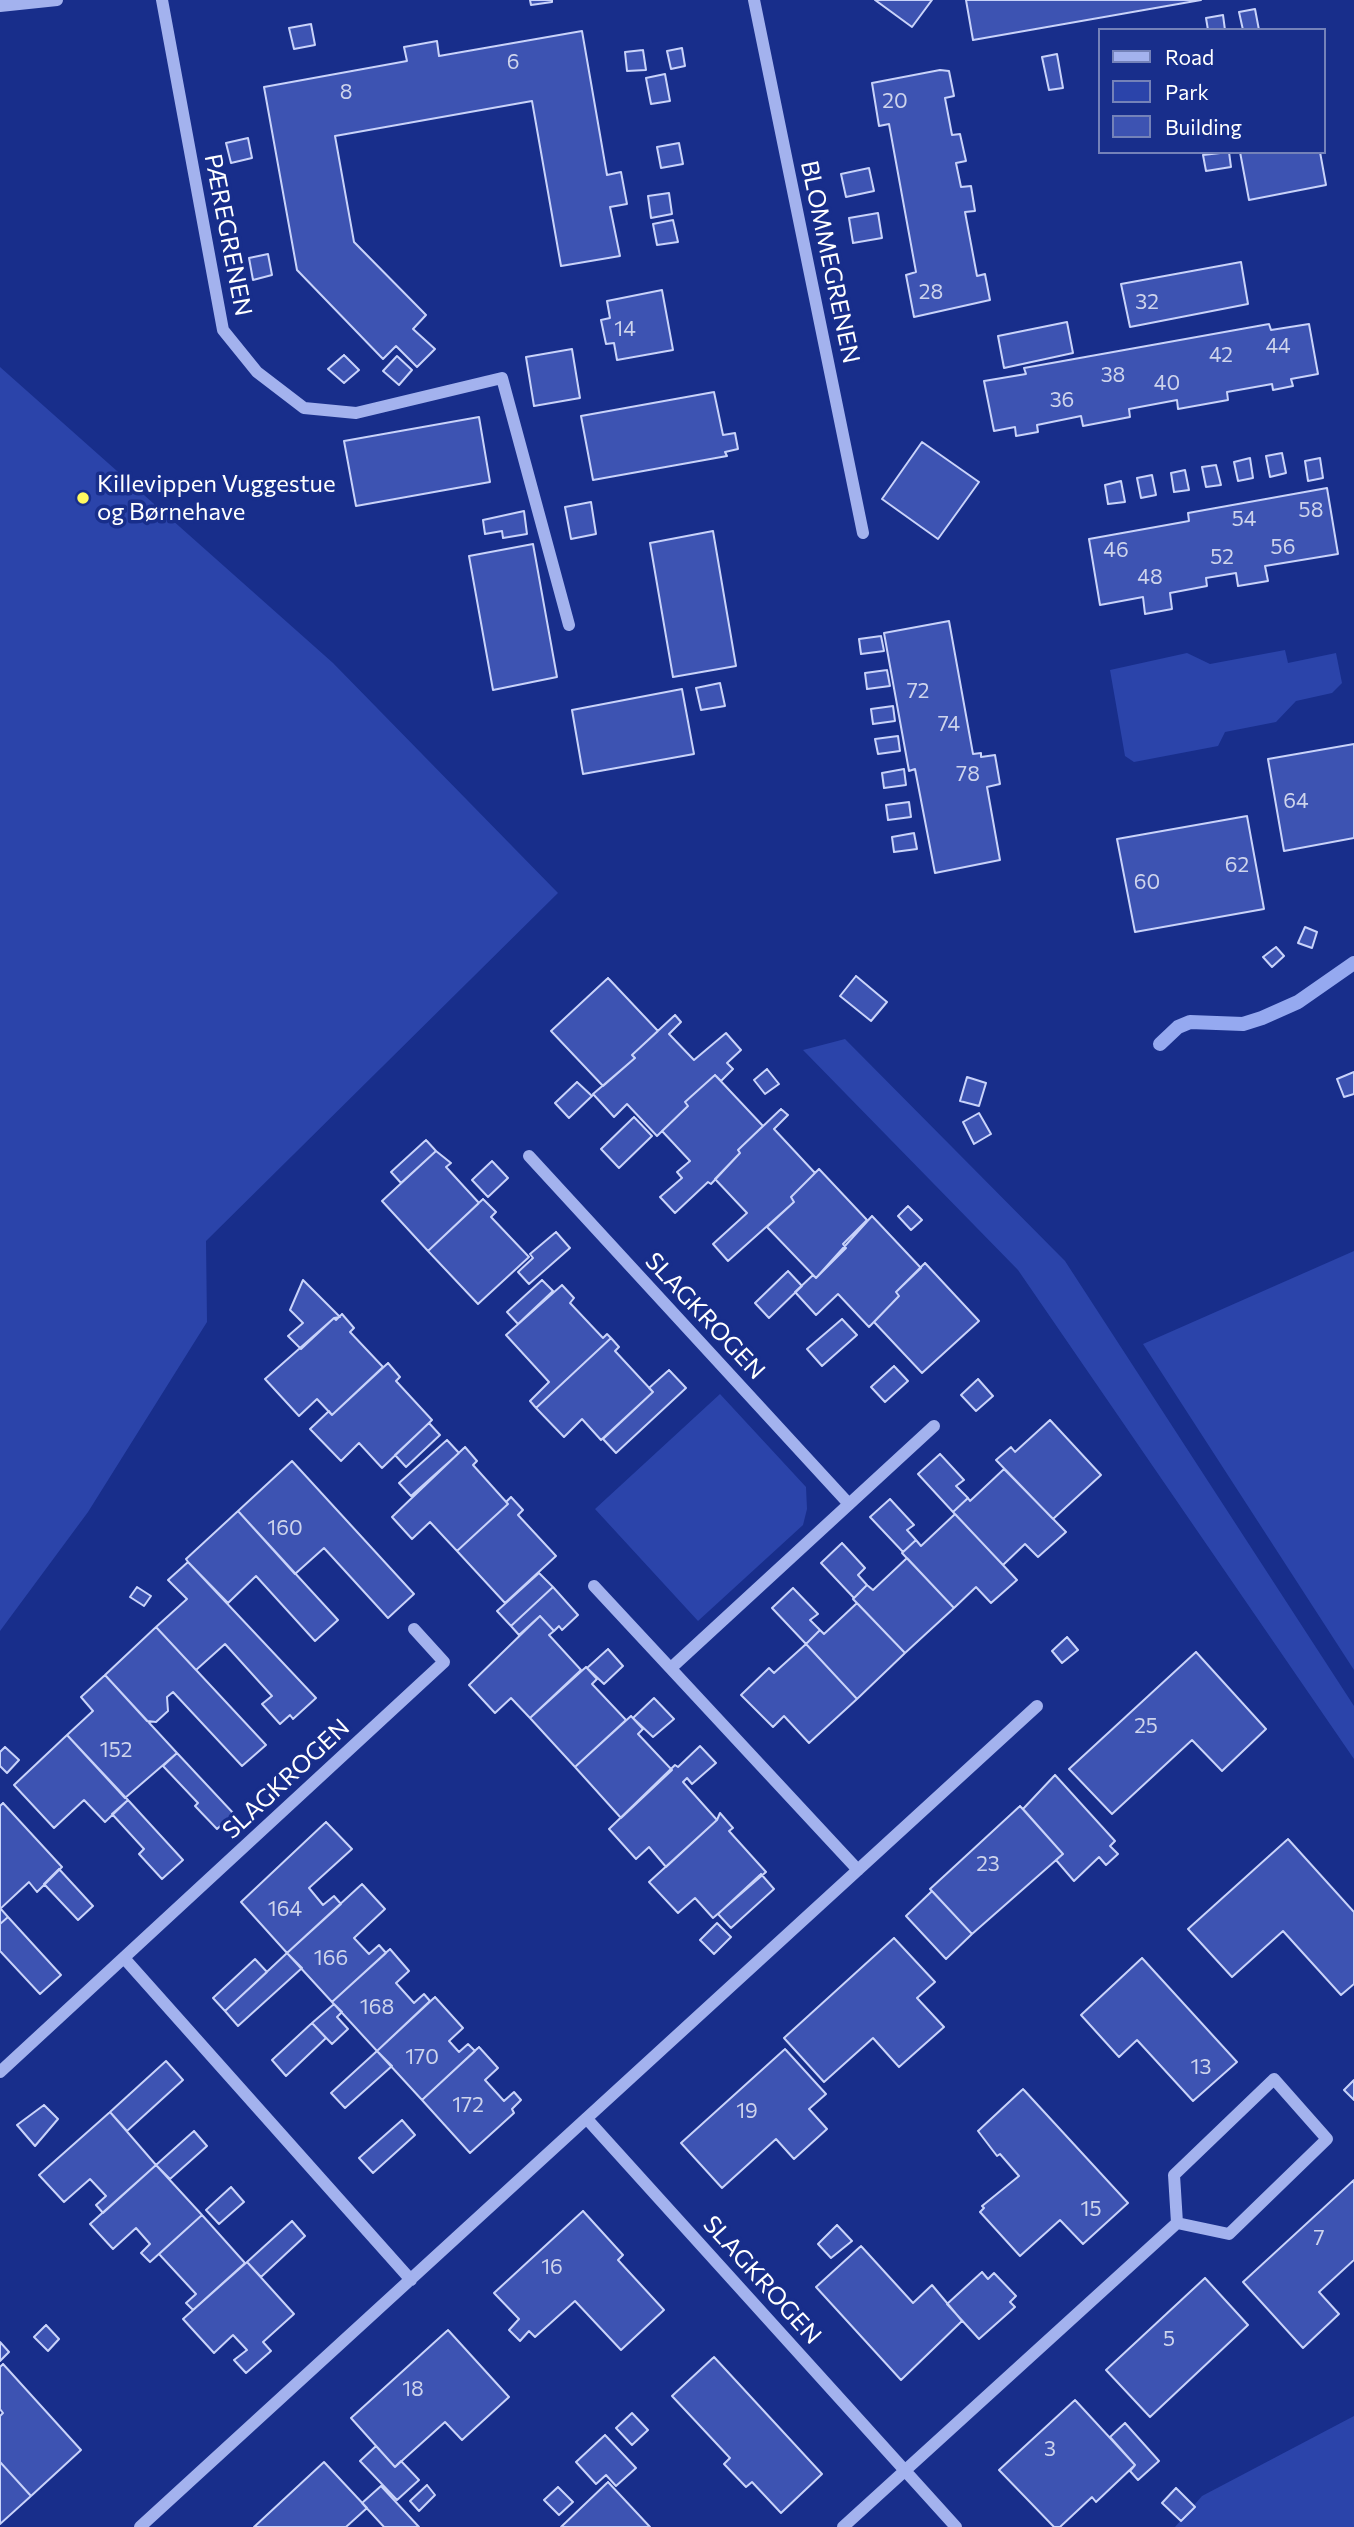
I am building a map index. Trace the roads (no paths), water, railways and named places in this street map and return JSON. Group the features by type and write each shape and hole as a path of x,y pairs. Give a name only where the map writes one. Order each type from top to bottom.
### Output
{"street":[{"path":"0,6 57,0"},
{"name":"PÆREGRENEN","path":"162,0 223,330 257,372 304,408 356,413 502,378 569,625"},
{"name":"BLOMMEGRENEN","path":"754,0 863,533"},
{"name":"SLAGKROGEN","path":"529,1156 849,1504"},
{"path":"671,1668 934,1426"},
{"path":"594,1586 858,1870"},
{"name":"SLAGKROGEN","path":"0,2072 444,1662 414,1629"},
{"path":"141,2527 1037,1706"},
{"path":"124,1958 411,2280"},
{"path":"1274,2080 1327,2140 1229,2234 1177,2223 1174,2175 1274,2080"},
{"name":"SLAGKROGEN","path":"587,2119 956,2527"},
{"path":"843,2527 1177,2223"}],"waterway":[{"path":"1160,1044 1178,1027 1190,1022 1243,1024 1262,1018 1298,1002 1354,963"}],"place":[{"name":"Killevippen Vuggestue og Børnehave","path":"83,498"}]}
